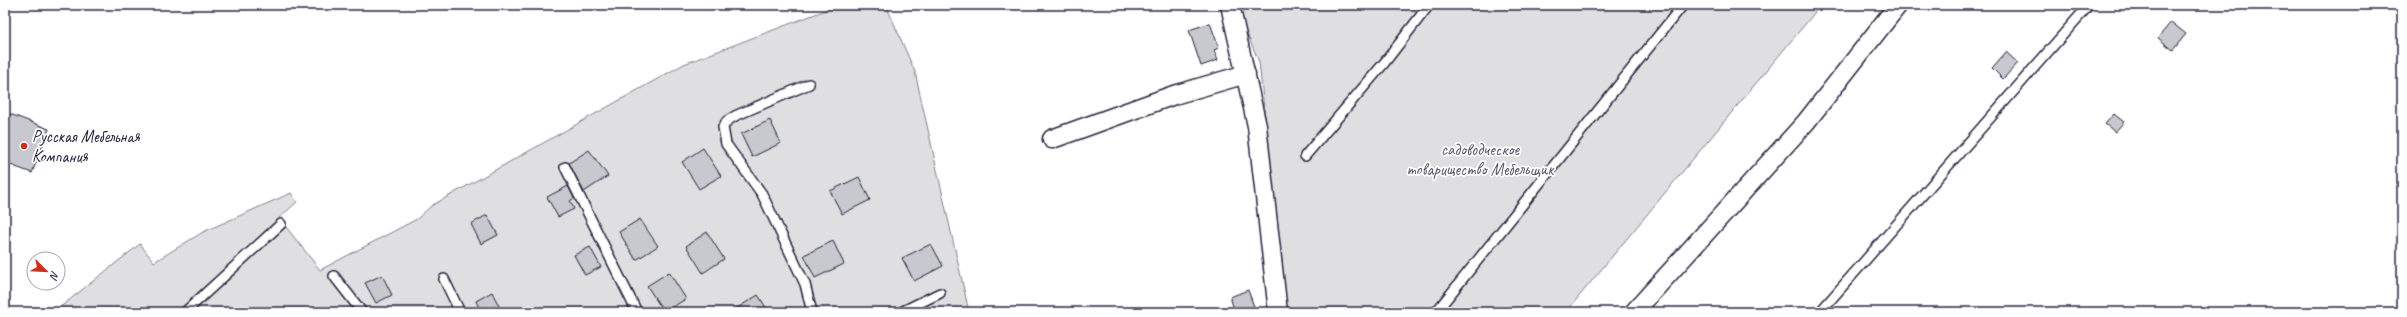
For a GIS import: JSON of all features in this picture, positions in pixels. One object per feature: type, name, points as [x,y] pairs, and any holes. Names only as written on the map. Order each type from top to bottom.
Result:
[{"type":"street","points":[[1230,5],[1257,126],[1278,312]]},
{"type":"street","points":[[1634,312],[1806,122],[1898,5]]},
{"type":"street","points":[[1052,139],[1174,95],[1246,74]]},
{"type":"lane","points":[[1305,156],[1385,62],[1429,5]]},
{"type":"lane","points":[[1436,312],[1682,5]]},
{"type":"lane","points":[[1820,312],[2089,5]]},
{"type":"lane","points":[[809,84],[735,116],[727,121],[723,127],[726,144],[762,194],[805,284],[812,312]]},
{"type":"lane","points":[[565,167],[637,312]]},
{"type":"lane","points":[[185,312],[281,224]]},
{"type":"lane","points":[[334,276],[362,312]]},
{"type":"lane","points":[[444,279],[460,312]]},
{"type":"lane","points":[[901,312],[940,293]]},
{"type":"green space","points":[[839,5],[886,5],[915,72],[969,312],[54,312],[140,244],[154,262],[203,232],[291,193],[297,202],[279,218],[320,270],[417,219],[431,206],[684,64]]},
{"type":"green space","name":"садоводческое товарищество Мебельщик","points":[[1239,5],[1821,5],[1566,312],[1286,312],[1259,62],[1242,22]]},
{"type":"building","points":[[2171,22],[2186,34],[2173,50],[2158,38]]},
{"type":"building","points":[[1210,23],[1219,48],[1214,50],[1218,60],[1201,66],[1189,30]]},
{"type":"building","points":[[2006,52],[2018,63],[2003,79],[1992,68]]},
{"type":"building","name":"Русская Мебельная Компания","points":[[5,112],[49,129],[32,173],[5,163]]},
{"type":"building","points":[[2114,114],[2124,122],[2115,132],[2105,124]]},
{"type":"building","points":[[770,120],[781,143],[752,157],[741,134]]},
{"type":"building","points":[[703,148],[721,176],[699,189],[682,162]]},
{"type":"building","points":[[589,150],[608,176],[584,192],[569,163]]},
{"type":"building","points":[[859,177],[870,200],[842,214],[830,191]]},
{"type":"building","points":[[568,186],[574,198],[570,201],[574,209],[558,217],[547,197]]},
{"type":"building","points":[[487,215],[498,235],[481,244],[471,224]]},
{"type":"building","points":[[640,219],[658,246],[636,260],[619,232]]},
{"type":"building","points":[[707,232],[724,259],[703,273],[686,246]]},
{"type":"building","points":[[833,241],[844,264],[815,278],[804,255]]},
{"type":"building","points":[[931,244],[943,266],[914,281],[902,258]]},
{"type":"building","points":[[590,247],[601,267],[585,275],[574,255]]},
{"type":"building","points":[[669,272],[686,299],[664,312],[647,286]]},
{"type":"building","points":[[382,275],[392,295],[376,303],[365,283]]},
{"type":"building","points":[[1248,290],[1256,312],[1235,312],[1230,297]]},
{"type":"building","points":[[492,292],[502,312],[481,312],[476,301]]},
{"type":"building","points":[[758,295],[769,312],[731,312]]},
{"type":"place","name":"Русская Мебельная Компания","points":[[24,146]]}]
